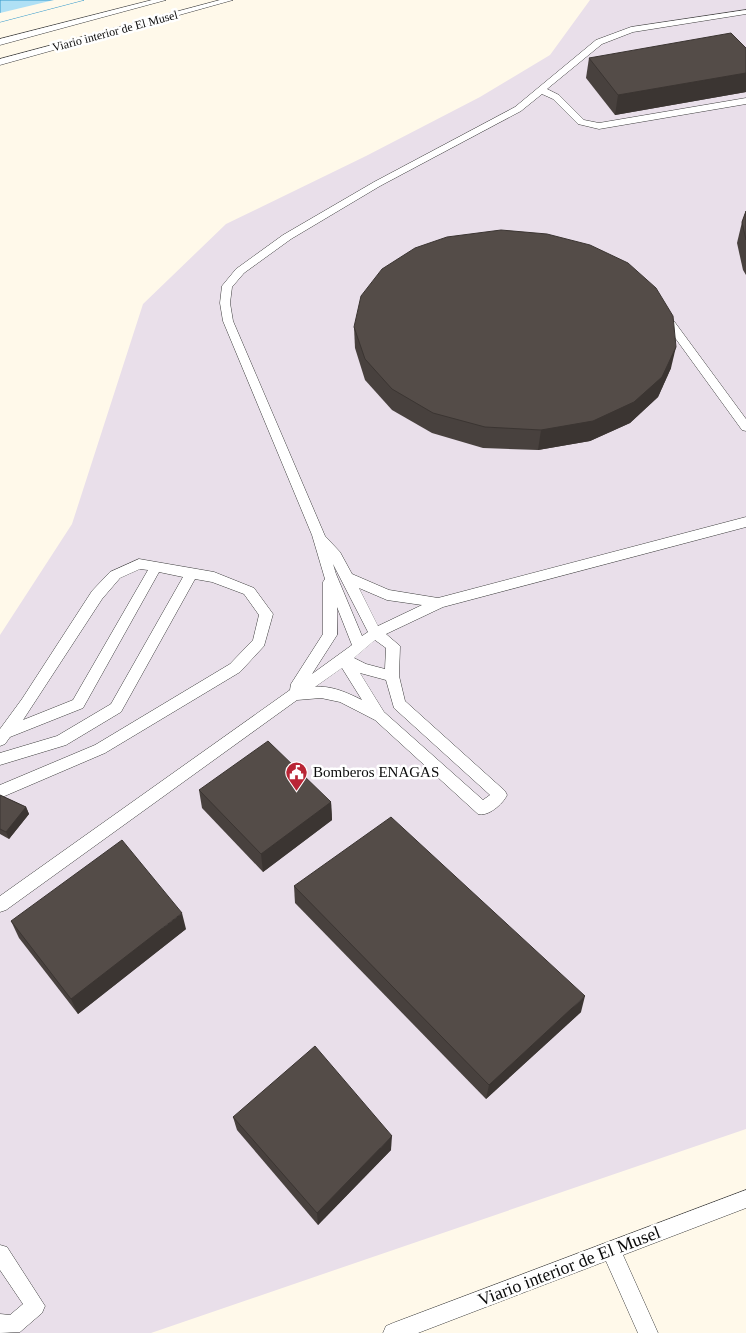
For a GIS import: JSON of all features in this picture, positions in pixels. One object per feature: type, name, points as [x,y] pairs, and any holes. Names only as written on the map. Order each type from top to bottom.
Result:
[{"type":"lane","name":"Viario interior de El Musel","points":[[0,42],[162,0]]},
{"type":"lane","name":"Viario interior de El Musel","points":[[0,62],[229,0]]},
{"type":"lane","points":[[359,646],[330,574],[318,535],[228,320],[225,304],[227,286],[240,271],[287,237],[377,184],[518,109],[599,42],[630,30],[746,12]]},
{"type":"lane","points":[[541,90],[556,98],[581,122],[599,126],[746,101]]},
{"type":"lane","points":[[658,306],[746,427]]},
{"type":"lane","points":[[0,905],[344,658],[375,633],[439,603],[746,522]]},
{"type":"lane","points":[[292,695],[321,692],[343,697],[380,716],[483,809],[500,795],[399,704],[392,676],[393,646],[375,633],[334,555],[318,535]]},
{"type":"lane","points":[[0,792],[100,749],[235,668],[259,642],[266,614],[249,591],[214,577],[139,564],[115,574],[97,595],[27,703],[2,737]]},
{"type":"lane","points":[[2,737],[78,704],[156,567]]},
{"type":"lane","points":[[0,759],[61,742],[116,708],[192,573]]},
{"type":"lane","points":[[292,695],[330,635],[330,574]]},
{"type":"lane","points":[[346,577],[386,595],[439,603]]},
{"type":"lane","points":[[344,658],[362,668],[392,676]]},
{"type":"lane","points":[[344,658],[380,716]]},
{"type":"lane","name":"Viario interior de El Musel","points":[[393,1333],[746,1199]]},
{"type":"lane","points":[[611,1250],[648,1333]]},
{"type":"lane","points":[[0,1254],[35,1306],[13,1325],[0,1324]]},
{"type":"shaded area","points":[[590,0],[746,0],[746,1129],[151,1333],[0,1333],[0,635],[72,524],[143,304],[226,224],[366,156],[480,97],[550,55]]},
{"type":"water","points":[[0,0],[84,0],[0,22]]},
{"type":"pier","points":[[54,0],[84,0],[0,22],[0,13]]},
{"type":"building","points":[[731,33],[746,48],[746,73],[618,95],[589,58]]},
{"type":"building","points":[[746,211],[746,240],[742,222]]},
{"type":"building","points":[[501,230],[547,234],[590,245],[628,263],[656,288],[673,316],[676,347],[662,377],[634,402],[593,421],[541,430],[485,427],[433,413],[392,389],[365,359],[354,327],[361,296],[382,269],[415,248],[447,237]]},
{"type":"building","points":[[268,741],[331,802],[261,854],[199,790]]},
{"type":"building","points":[[0,795],[26,807],[6,832],[0,829]]},
{"type":"building","points":[[391,817],[585,996],[489,1085],[294,886]]},
{"type":"building","points":[[122,840],[182,913],[71,999],[11,921]]},
{"type":"building","points":[[315,1046],[392,1136],[317,1213],[233,1117]]},
{"type":"place","name":"Bomberos ENAGAS","points":[[297,791]]}]
